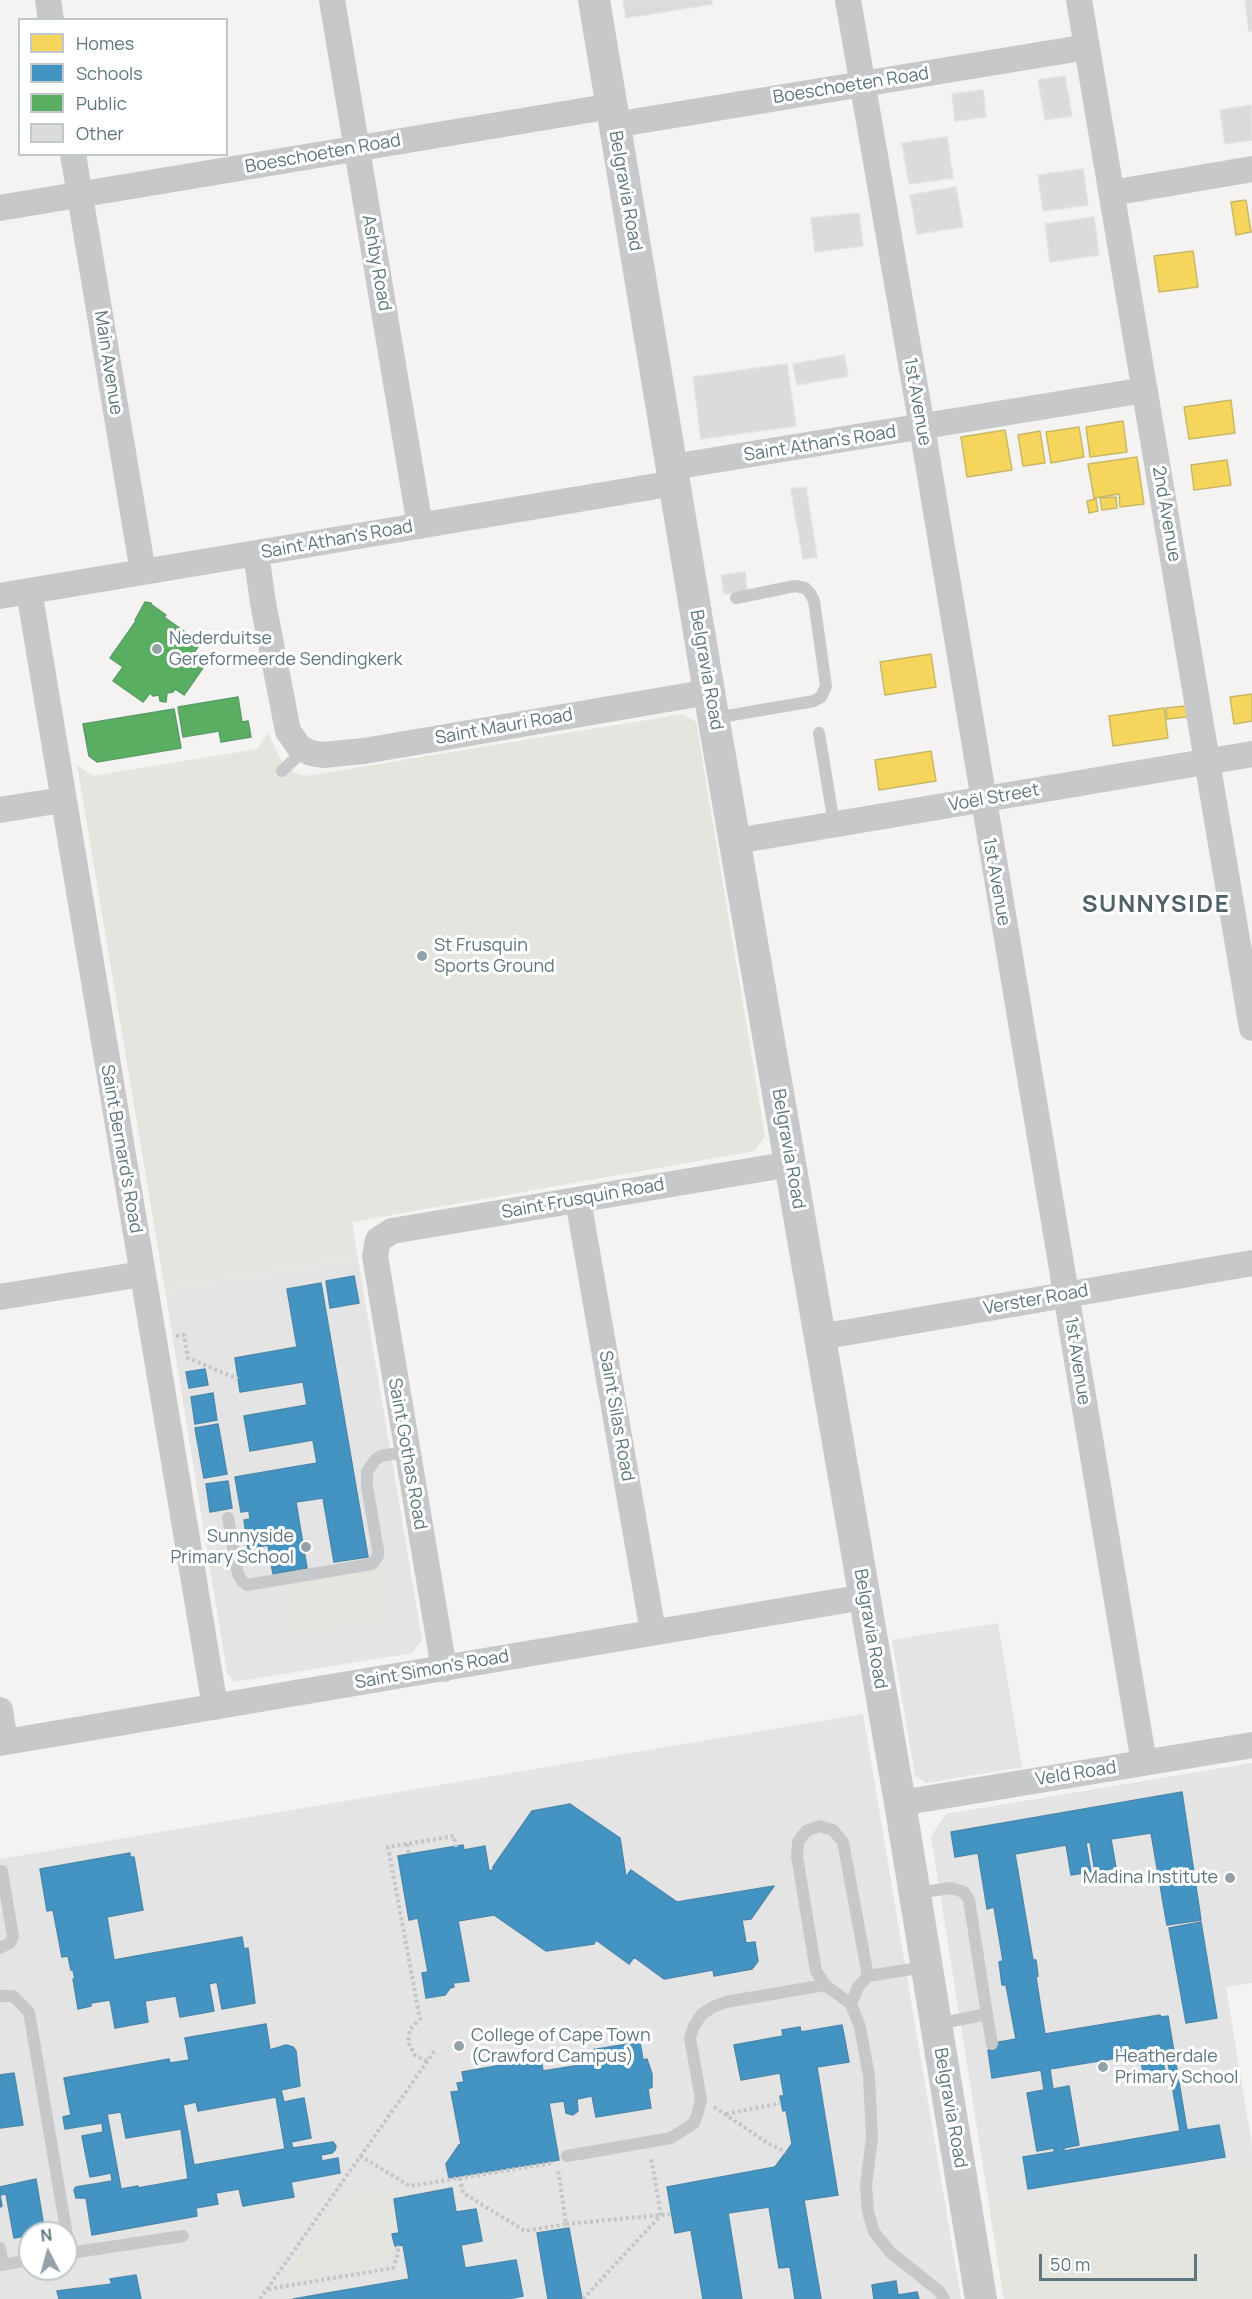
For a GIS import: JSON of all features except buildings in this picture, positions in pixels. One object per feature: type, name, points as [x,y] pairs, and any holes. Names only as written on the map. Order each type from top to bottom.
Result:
[{"type":"street","points":[[48,0],[51,18]]},
{"type":"street","name":"Ashby Road","points":[[332,0],[420,526]]},
{"type":"street","name":"Belgravia Road","points":[[594,0],[900,1803],[981,2299]]},
{"type":"street","name":"1st Avenue","points":[[848,0],[922,427],[1144,1763]]},
{"type":"street","name":"2nd Avenue","points":[[1079,0],[1252,1028]]},
{"type":"street","name":"Boeschoeten Road","points":[[0,208],[357,148],[862,84],[1087,47]]},
{"type":"street","name":"Main Avenue","points":[[73,156],[143,572]]},
{"type":"street","points":[[1112,193],[1252,169]]},
{"type":"street","name":"Saint Athan's Road","points":[[0,596],[420,526],[922,427],[1145,390]]},
{"type":"street","points":[[256,553],[262,603],[281,702],[288,731],[302,749]]},
{"type":"street","name":"Saint Bernard's Road","points":[[29,591],[62,800],[215,1707]]},
{"type":"street","name":"Saint Mauri Road","points":[[302,749],[323,755],[364,751],[712,705]]},
{"type":"street","name":"Voël Street","points":[[736,841],[1252,754]]},
{"type":"street","points":[[0,810],[62,800]]},
{"type":"street","name":"Saint Frusquin Road","points":[[378,1240],[392,1231],[791,1164]]},
{"type":"street","name":"Saint Silas Road","points":[[578,1200],[653,1632]]},
{"type":"street","name":"Saint Gothas Road","points":[[378,1240],[375,1257],[444,1669]]},
{"type":"street","name":"Verster Road","points":[[820,1336],[1252,1263]]},
{"type":"street","points":[[0,1297],[142,1274]]},
{"type":"street","name":"Saint Simon's Road","points":[[3,1742],[864,1597]]},
{"type":"street","points":[[0,1710],[3,1742]]},
{"type":"street","name":"Veld Road","points":[[900,1803],[1252,1745]]},
{"type":"lane","points":[[712,705],[814,701],[821,698],[826,686],[814,602],[805,588],[786,587],[736,598]]},
{"type":"lane","points":[[819,734],[834,824]]},
{"type":"lane","points":[[282,771],[302,749]]},
{"type":"lane","points":[[228,1518],[237,1574],[248,1585],[372,1564],[378,1556],[378,1550],[367,1486],[367,1472],[375,1460],[381,1456],[406,1452]]},
{"type":"lane","points":[[868,1976],[843,1842],[833,1830],[819,1826],[806,1831],[802,1836],[798,1842],[797,1856],[816,1971],[825,1985],[851,2004],[860,2027],[869,2076],[872,2138],[866,2185],[868,2212],[874,2232],[890,2252],[939,2291],[944,2299]]},
{"type":"lane","points":[[0,1948],[10,1943],[13,1936],[2,1871]]},
{"type":"lane","points":[[915,1894],[951,1888],[964,1892],[969,1900],[992,2044]]},
{"type":"lane","points":[[851,2004],[858,1988],[868,1976],[926,1967]]},
{"type":"lane","points":[[562,2159],[671,2138],[693,2123],[699,2112],[701,2099],[690,2038],[702,2014],[726,2002],[825,1985]]},
{"type":"lane","points":[[0,1996],[13,1996],[29,2012],[63,2221]]},
{"type":"lane","points":[[936,2025],[987,2014]]},
{"type":"lane","points":[[78,2251],[183,2235]]},
{"type":"lane","points":[[0,2248],[1,2265],[18,2262]]},
{"type":"path","points":[[172,1337],[184,1335],[188,1358],[238,1379]]},
{"type":"path","points":[[427,2061],[415,2055],[408,2042],[410,2028],[420,2019],[388,1847],[454,1836],[456,1847]]},
{"type":"path","points":[[407,1844],[409,1855]]},
{"type":"path","points":[[260,2299],[436,2049]]},
{"type":"path","points":[[701,2099],[769,2144],[786,2152]]},
{"type":"path","points":[[726,2114],[781,2103]]},
{"type":"path","points":[[648,2142],[661,2215]]},
{"type":"path","points":[[360,2156],[410,2186],[562,2159],[566,2224]]},
{"type":"path","points":[[460,2178],[463,2193],[525,2231],[566,2224],[672,2214]]},
{"type":"path","points":[[582,2299],[661,2215]]},
{"type":"path","points":[[268,2289],[393,2268],[398,2245]]},
{"type":"shaded area","name":"St Frusquin Sports Ground","points":[[683,714],[696,722],[765,1136],[755,1151],[352,1222],[359,1265],[348,1259],[172,1288],[166,1297],[77,765],[93,776],[257,749],[268,733],[282,762],[295,773],[306,776]]},
{"type":"shaded area","name":"Sunnyside Primary School","points":[[348,1259],[359,1265],[422,1640],[412,1653],[234,1682],[227,1673],[166,1297],[172,1288]]},
{"type":"shaded area","points":[[378,1569],[387,1619],[291,1635],[283,1585]]},
{"type":"shaded area","points":[[998,1623],[1022,1767],[926,1783],[915,1775],[892,1640]]},
{"type":"shaded area","name":"College of Cape Town (Crawford Campus)","points":[[863,1714],[961,2299],[0,2299],[0,1859]]},
{"type":"shaded area","name":"Heatherdale Primary School","points":[[1252,1763],[1252,1983],[1226,1987],[1252,2146],[1252,2299],[1004,2299],[931,1836],[946,1814]]},
{"type":"shaded area","points":[[1252,2164],[1252,2299],[1004,2299],[989,2205]]},
{"type":"shaded area","points":[[382,2188],[393,2194],[398,2232],[391,2233],[394,2250],[382,2265],[281,2282],[344,2195]]},
{"type":"place","name":"Nederduitse Gereformeerde Sendingkerk","points":[[157,649]]},
{"type":"place","name":"St Frusquin Sports Ground","points":[[422,956]]},
{"type":"place","name":"Sunnyside Primary School","points":[[306,1547]]},
{"type":"place","name":"Madina Institute","points":[[1230,1878]]},
{"type":"place","name":"College of Cape Town (Crawford Campus)","points":[[459,2046]]},
{"type":"place","name":"Heatherdale Primary School","points":[[1103,2067]]},
{"type":"district","name":"SUNNYSIDE","points":[[1156,905]]}]
